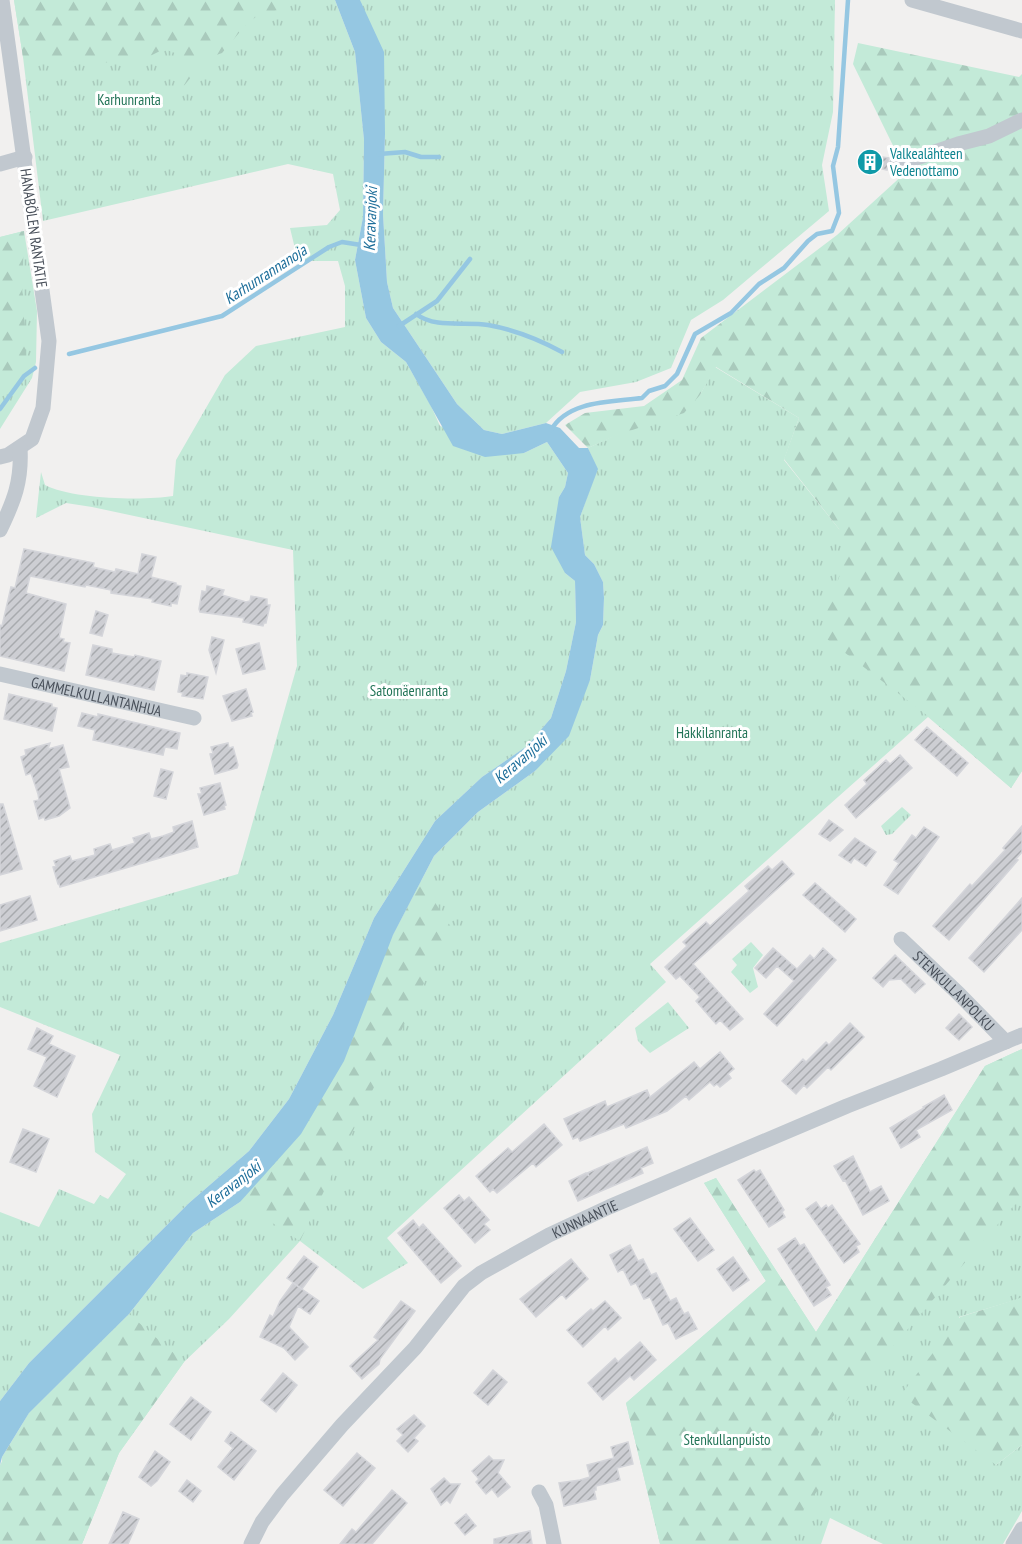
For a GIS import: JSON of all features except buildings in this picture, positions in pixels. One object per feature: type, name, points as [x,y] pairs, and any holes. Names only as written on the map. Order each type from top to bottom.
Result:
[{"type":"street","name":"HANABÖLEN RANTATIE","points":[[2,0],[49,341],[43,408],[32,439],[20,448]]},
{"type":"street","points":[[912,0],[1022,31]]},
{"type":"street","points":[[896,165],[989,136],[1022,120]]},
{"type":"street","points":[[0,164],[25,157]]},
{"type":"street","points":[[0,457],[20,448],[21,470],[15,493],[0,530]]},
{"type":"street","name":"GAMMELKULLANTANHUA","points":[[0,674],[194,718]]},
{"type":"street","name":"STENKULLANPOLKU","points":[[901,939],[1006,1042]]},
{"type":"street","name":"KUNNAANTIE","points":[[251,1544],[262,1522],[282,1495],[342,1425],[416,1348],[464,1286],[481,1273],[549,1235],[609,1207],[1022,1035]]},
{"type":"street","points":[[539,1492],[546,1505],[554,1544]]},
{"type":"street","points":[[1013,1544],[1022,1529]]},
{"type":"green space","points":[[14,0],[335,0],[355,52],[364,140],[363,217],[355,260],[366,318],[381,342],[406,362],[440,426],[524,453],[547,442],[568,473],[565,487],[559,497],[565,573],[575,581],[576,622],[566,671],[551,718],[527,746],[482,777],[435,821],[374,918],[333,1015],[289,1099],[249,1151],[189,1203],[29,1363],[0,1401],[0,1212],[39,1227],[59,1189],[94,1204],[100,1195],[108,1199],[126,1174],[95,1152],[92,1114],[120,1055],[0,1007],[0,943],[238,874],[297,666],[293,550],[66,503],[36,518],[41,472],[45,485],[72,493],[108,498],[173,496],[176,460],[225,375],[256,346],[345,327],[345,286],[338,261],[298,261],[290,228],[327,225],[340,210],[333,174],[288,164],[43,221]]},
{"type":"green space","points":[[14,0],[275,0],[278,10],[257,16],[244,27],[222,53],[208,58],[183,87],[175,53],[164,49],[140,61],[92,63],[23,57]]},
{"type":"green space","points":[[360,0],[835,0],[833,112],[822,165],[829,211],[723,300],[691,320],[671,368],[636,382],[580,392],[546,423],[502,434],[484,430],[457,404],[393,308],[387,282],[383,214],[385,134]]},
{"type":"green space","points":[[858,43],[1019,77],[1022,74],[1022,771],[1011,788],[928,716],[819,633],[846,558],[839,529],[784,459],[799,418],[716,367],[700,395],[684,413],[617,435],[588,448],[565,425],[585,413],[644,406],[682,380],[701,338],[837,235],[906,172],[853,64]]},
{"type":"green space","points":[[24,231],[37,311],[36,362],[32,378],[0,429],[0,237]]},
{"type":"green space","points":[[24,231],[22,302],[27,342],[24,370],[0,398],[0,237]]},
{"type":"green space","name":"Hakkilanranta","points":[[715,367],[799,418],[784,460],[1022,771],[1011,788],[928,717],[650,964],[666,982],[387,1238],[408,1263],[363,1289],[300,1241],[229,1319],[184,1362],[119,1453],[82,1544],[0,1544],[0,1465],[29,1413],[129,1314],[193,1233],[240,1202],[393,935],[434,856],[478,812],[535,771],[590,680],[598,635],[603,625],[604,598],[603,582],[594,564],[585,555],[580,517],[597,469],[588,448],[700,395]]},
{"type":"green space","points":[[902,807],[911,815],[892,834],[886,835],[881,826]]},
{"type":"green space","points":[[421,881],[451,927],[300,1241],[240,1202],[301,1134],[393,935]]},
{"type":"green space","points":[[751,942],[763,955],[753,968],[758,987],[750,993],[731,972],[737,965],[732,959]]},
{"type":"green space","points":[[668,1002],[689,1028],[650,1053],[638,1041],[635,1028]]},
{"type":"green space","name":"Stenkullanpuisto","points":[[1022,1049],[1022,1298],[959,1317],[996,1465],[1022,1445],[1022,1511],[1003,1544],[883,1544],[830,1518],[821,1544],[660,1544],[626,1403],[766,1281],[704,1183],[716,1178],[816,1332],[985,1066]]},
{"type":"green space","name":"Stenkullanpuisto","points":[[1022,1049],[1022,1196],[817,1435],[831,1473],[777,1544],[660,1544],[626,1403],[766,1281],[704,1183],[716,1178],[816,1332],[985,1066]]},
{"type":"green space","points":[[1022,1298],[1022,1445],[996,1465],[901,1395],[960,1317]]},
{"type":"green space","points":[[129,1314],[184,1362],[119,1453],[82,1544],[0,1544],[2,1457],[29,1413]]},
{"type":"water","name":"Keravanjoki","points":[[335,0],[360,0],[384,52],[383,214],[387,282],[393,308],[457,404],[484,430],[502,434],[546,423],[560,428],[579,448],[588,448],[598,469],[580,517],[585,555],[594,564],[603,582],[603,625],[598,635],[590,680],[569,736],[535,771],[478,812],[434,856],[393,935],[344,1061],[301,1134],[240,1202],[193,1233],[129,1314],[29,1413],[2,1457],[0,1465],[0,1401],[29,1363],[189,1203],[249,1151],[289,1099],[333,1015],[374,918],[435,821],[482,777],[527,746],[551,718],[566,671],[576,622],[575,581],[565,573],[551,547],[559,497],[565,487],[568,473],[547,442],[524,453],[485,457],[453,446],[406,362],[381,342],[366,318],[355,260],[363,217],[364,140],[355,52]]},
{"type":"waterway","points":[[551,430],[559,420],[579,408],[592,404],[642,398],[649,391],[665,386],[677,374],[695,334],[731,313],[759,284],[784,268],[817,234],[832,231],[839,213],[833,166],[838,147],[848,0]]},
{"type":"waterway","points":[[379,154],[405,152],[421,157],[439,157]]},
{"type":"waterway","name":"Karhunrannanoja","points":[[69,354],[222,316],[329,247],[342,242],[361,245]]},
{"type":"waterway","points":[[399,326],[437,301],[470,259]]},
{"type":"waterway","points":[[416,314],[424,319],[442,323],[479,324],[508,330],[535,339],[562,352]]},
{"type":"waterway","name":"Karhunrannanoja","points":[[0,409],[24,376],[35,368]]},
{"type":"place","name":"Valkealähteen Vedenottamo","points":[[870,162]]},
{"type":"park label","name":"Karhunranta","points":[[129,99]]},
{"type":"park label","name":"Satomäenranta","points":[[409,690]]}]
